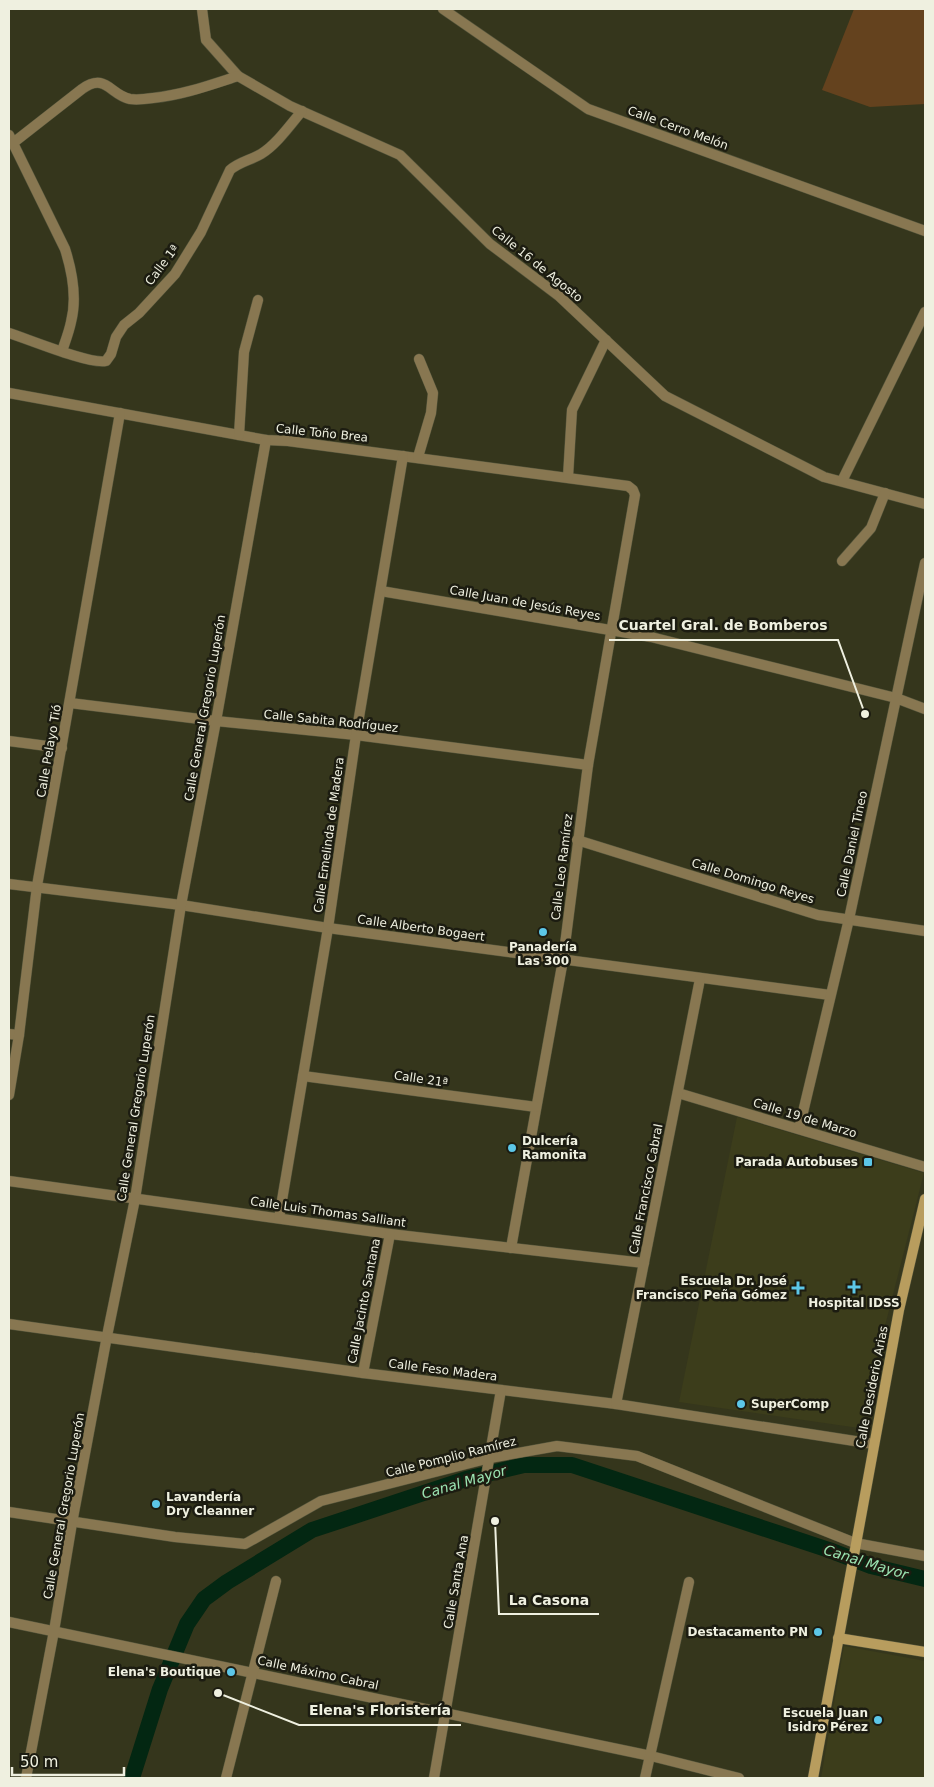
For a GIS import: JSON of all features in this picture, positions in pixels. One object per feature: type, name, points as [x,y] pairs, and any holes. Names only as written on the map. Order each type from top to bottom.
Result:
[{"type":"main road","name":"Calle Desiderio Arias","points":[[813,1778],[899,1310],[925,1199]]},
{"type":"main road","points":[[838,1638],[925,1652]]},
{"type":"street","name":"Calle 16 de Agosto","points":[[202,9],[206,40],[238,76],[302,112],[400,155],[490,244],[559,296],[665,396],[824,476],[925,504]]},
{"type":"street","name":"Calle Cerro Melón","points":[[443,9],[588,109],[925,231]]},
{"type":"street","points":[[62,352],[72,320],[71,268],[64,249],[11,139],[82,89],[96,82],[103,83],[129,99],[144,99],[190,92],[238,76]]},
{"type":"street","name":"Calle 1ª","points":[[9,333],[62,352],[98,362],[106,361],[111,354],[116,337],[124,325],[139,313],[175,274],[201,232],[230,170],[236,164],[261,154],[269,148],[302,112]]},
{"type":"street","points":[[239,435],[244,352],[258,300]]},
{"type":"street","points":[[842,481],[925,312]]},
{"type":"street","points":[[568,476],[572,410],[606,340]]},
{"type":"street","points":[[418,457],[431,413],[433,393],[419,359]]},
{"type":"street","name":"Calle Toño Brea","points":[[9,393],[266,440],[288,441],[568,476],[628,486],[633,490]]},
{"type":"street","name":"Calle Pelayo Tió","points":[[9,1095],[14,1034],[37,886],[120,413]]},
{"type":"street","name":"Calle General Gregorio Luperón","points":[[26,1778],[107,1336],[135,1199],[181,904],[266,440]]},
{"type":"street","name":"Calle Emelinda de Madera","points":[[279,1218],[328,928],[356,735],[404,456]]},
{"type":"street","name":"Calle Leo Ramírez","points":[[511,1248],[563,960],[588,765],[635,495],[633,490]]},
{"type":"street","points":[[842,560],[871,528],[885,493]]},
{"type":"street","name":"Calle Daniel Tineo","points":[[799,1128],[848,919],[925,563]]},
{"type":"street","name":"Calle Juan de Jesús Reyes","points":[[381,591],[651,637],[896,698],[925,708]]},
{"type":"street","name":"Calle Sabita Rodríguez","points":[[70,703],[216,721],[356,735],[588,765]]},
{"type":"street","points":[[9,741],[62,748]]},
{"type":"street","name":"Calle Domingo Reyes","points":[[577,840],[818,915],[925,931]]},
{"type":"street","name":"Calle Alberto Bogaert","points":[[9,884],[181,904],[328,928],[830,995]]},
{"type":"street","name":"Calle Francisco Cabral","points":[[616,1404],[700,979]]},
{"type":"street","name":"Calle 21ª","points":[[303,1076],[536,1107]]},
{"type":"street","name":"Calle 19 de Marzo","points":[[678,1093],[925,1167]]},
{"type":"street","name":"Calle Luis Thomas Salliant","points":[[9,1181],[390,1234],[644,1263]]},
{"type":"street","name":"Calle Jacinto Santana","points":[[363,1373],[390,1234]]},
{"type":"street","name":"Calle Feso Madera","points":[[9,1324],[107,1336],[363,1373],[616,1404],[874,1444]]},
{"type":"street","name":"Calle Santa Ana","points":[[434,1778],[501,1390]]},
{"type":"street","name":"Calle Pomplio Ramírez","points":[[9,1512],[72,1523],[245,1544],[321,1501],[557,1446],[637,1456],[855,1547],[925,1556]]},
{"type":"street","points":[[226,1778],[276,1581]]},
{"type":"street","points":[[646,1778],[689,1582]]},
{"type":"street","name":"Calle Máximo Cabral","points":[[9,1622],[651,1756],[739,1778]]},
{"type":"shaded area","points":[[854,9],[925,9],[925,104],[870,107],[822,90]]},
{"type":"shaded area","name":"Escuela Dr. José Francisco Peña Gómez","points":[[737,1117],[924,1173],[859,1428],[679,1402]]},
{"type":"shaded area","name":"Escuela Juan Isidro Pérez","points":[[844,1646],[925,1661],[925,1778],[821,1778]]},
{"type":"waterway","name":"Canal Mayor","points":[[132,1778],[160,1689],[187,1624],[204,1599],[227,1582],[312,1530],[466,1479],[524,1465],[572,1465],[829,1550],[871,1566],[925,1579]]},
{"type":"place","name":"Cuartel Gral. de Bomberos","points":[[865,714]]},
{"type":"place","name":"Panadería Las 300","points":[[543,932]]},
{"type":"place","name":"Dulcería Ramonita","points":[[512,1148]]},
{"type":"place","name":"Parada Autobuses","points":[[868,1162]]},
{"type":"place","name":"Hospital IDSS","points":[[854,1287]]},
{"type":"place","name":"Escuela Dr. José Francisco Peña Gómez","points":[[798,1288]]},
{"type":"place","name":"SuperComp","points":[[741,1404]]},
{"type":"place","name":"Lavandería Dry Cleanner","points":[[156,1504]]},
{"type":"place","name":"La Casona","points":[[495,1521]]},
{"type":"place","name":"Destacamento PN","points":[[818,1632]]},
{"type":"place","name":"Elena's Boutique","points":[[231,1672]]},
{"type":"place","name":"Elena's Floristería","points":[[218,1693]]},
{"type":"place","name":"Escuela Juan Isidro Pérez","points":[[878,1720]]}]
